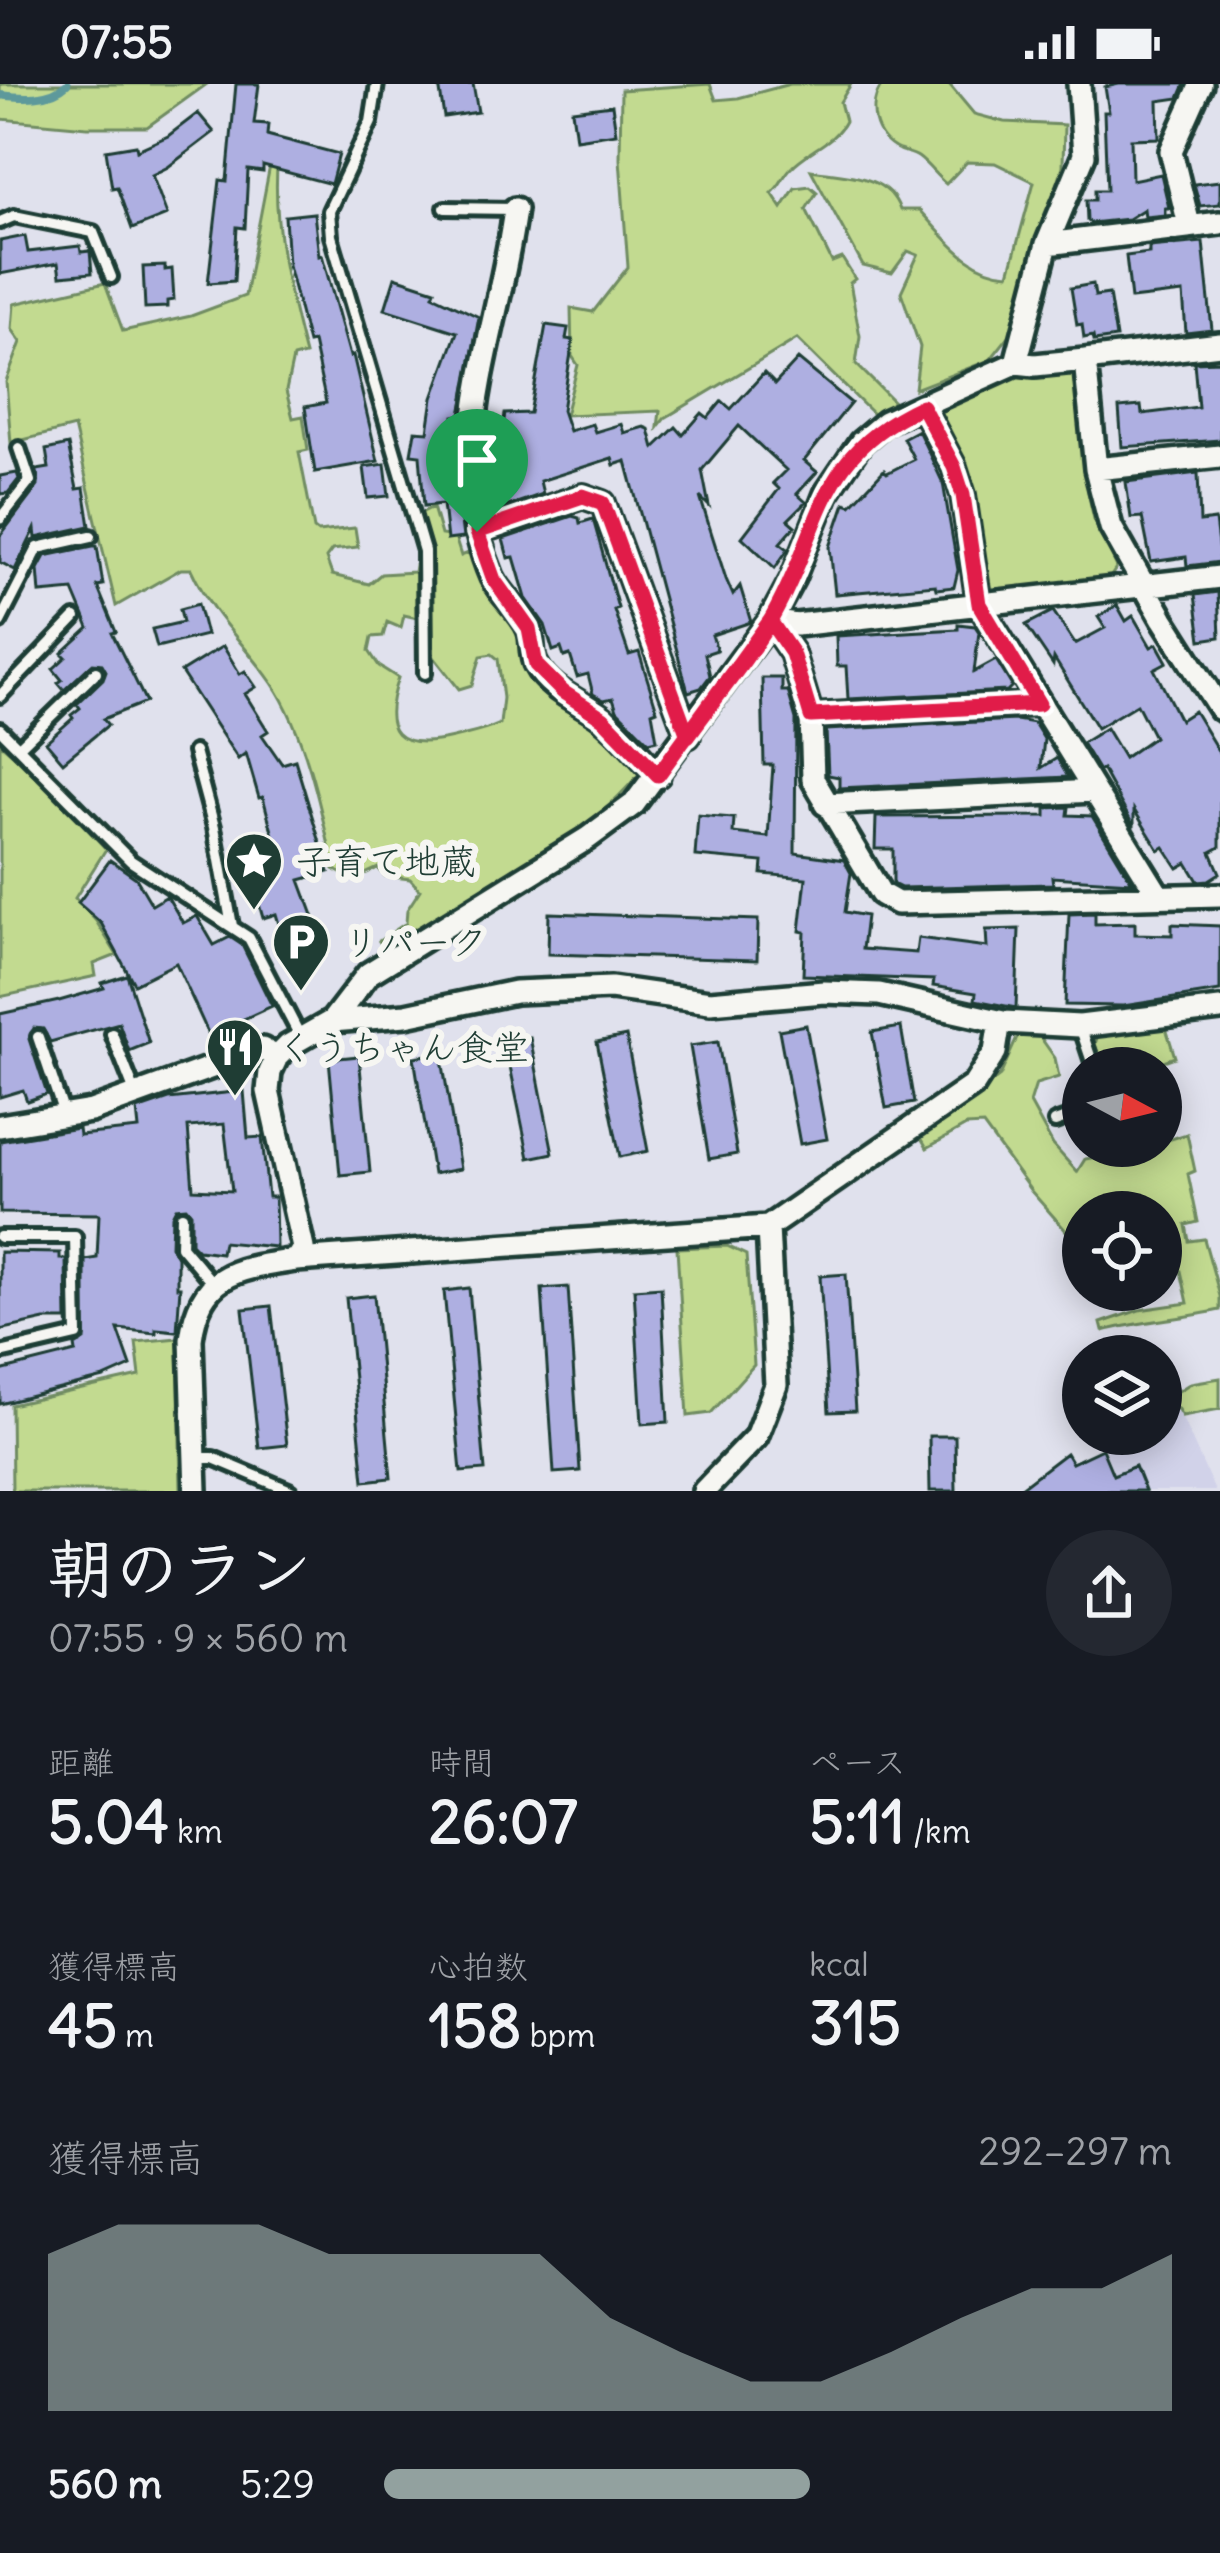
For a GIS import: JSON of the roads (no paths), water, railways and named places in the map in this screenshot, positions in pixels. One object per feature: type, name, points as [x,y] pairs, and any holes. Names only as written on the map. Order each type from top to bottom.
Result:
[{"type":"street","points":[[1016,362],[1047,244],[1084,155],[1079,84]]},
{"type":"street","points":[[1189,225],[1171,151],[1201,84]]},
{"type":"street","points":[[515,209],[508,265],[474,405],[472,491],[477,532],[494,580],[529,629],[536,665],[563,692],[603,718],[658,775]]},
{"type":"street","points":[[1047,244],[1220,223]]},
{"type":"street","points":[[296,1260],[302,1248],[268,1091],[269,1072],[277,1057],[332,1021],[368,974],[588,838],[634,804],[770,621],[839,469],[861,442],[885,422],[1016,362],[1035,365],[1220,344]]},
{"type":"street","points":[[1084,360],[1096,469],[1112,526],[1218,703]]},
{"type":"street","points":[[922,406],[963,495],[979,604],[1160,896]]},
{"type":"street","points":[[1096,469],[1220,456]]},
{"type":"street","points":[[477,532],[583,496],[603,503],[688,736]]},
{"type":"street","points":[[770,621],[796,625],[1220,577]]},
{"type":"street","points":[[770,621],[792,653],[811,716],[813,779],[881,894],[897,904],[1220,895]]},
{"type":"street","points":[[811,716],[1039,704]]},
{"type":"street","points":[[825,804],[1094,791]]},
{"type":"street","points":[[332,1021],[406,1015],[515,992],[610,988],[710,1002],[824,992],[878,994],[1004,1022],[1080,1026],[1220,1009]]},
{"type":"street","points":[[196,1491],[194,1316],[214,1286],[237,1270],[296,1260],[768,1227],[974,1085],[995,1052],[1004,1022]]},
{"type":"street","points":[[0,1126],[92,1111],[262,1049],[277,1057]]},
{"type":"street","points":[[704,1491],[756,1437],[776,1385],[768,1227]]},
{"type":"lane","points":[[377,84],[371,122],[329,211],[331,236],[424,551],[425,673]]},
{"type":"lane","points":[[445,208],[515,209]]},
{"type":"lane","points":[[0,222],[14,216],[93,232],[111,278]]},
{"type":"lane","points":[[0,519],[29,481],[19,448]]},
{"type":"lane","points":[[0,622],[38,548],[92,536]]},
{"type":"lane","points":[[0,696],[75,618]]},
{"type":"lane","points":[[20,746],[96,672]]},
{"type":"lane","points":[[0,729],[131,861],[250,938],[301,1038]]},
{"type":"lane","points":[[194,752],[214,826],[232,926]]},
{"type":"lane","points":[[1080,1026],[1087,1047]]},
{"type":"lane","points":[[112,1034],[136,1095]]},
{"type":"lane","points":[[38,1037],[64,1114]]},
{"type":"lane","points":[[1055,1122],[1062,1120]]},
{"type":"lane","points":[[182,1216],[182,1246],[214,1286]]},
{"type":"lane","points":[[0,1237],[75,1237],[77,1335],[0,1353]]},
{"type":"lane","points":[[196,1458],[213,1458],[291,1491]]},
{"type":"waterway","points":[[0,95],[44,95],[67,84]]},
{"type":"place","name":"子育て地蔵","points":[[254,912]]},
{"type":"place","name":"リパーク","points":[[301,993]]},
{"type":"place","name":"くうちゃん食堂","points":[[235,1098]]}]
